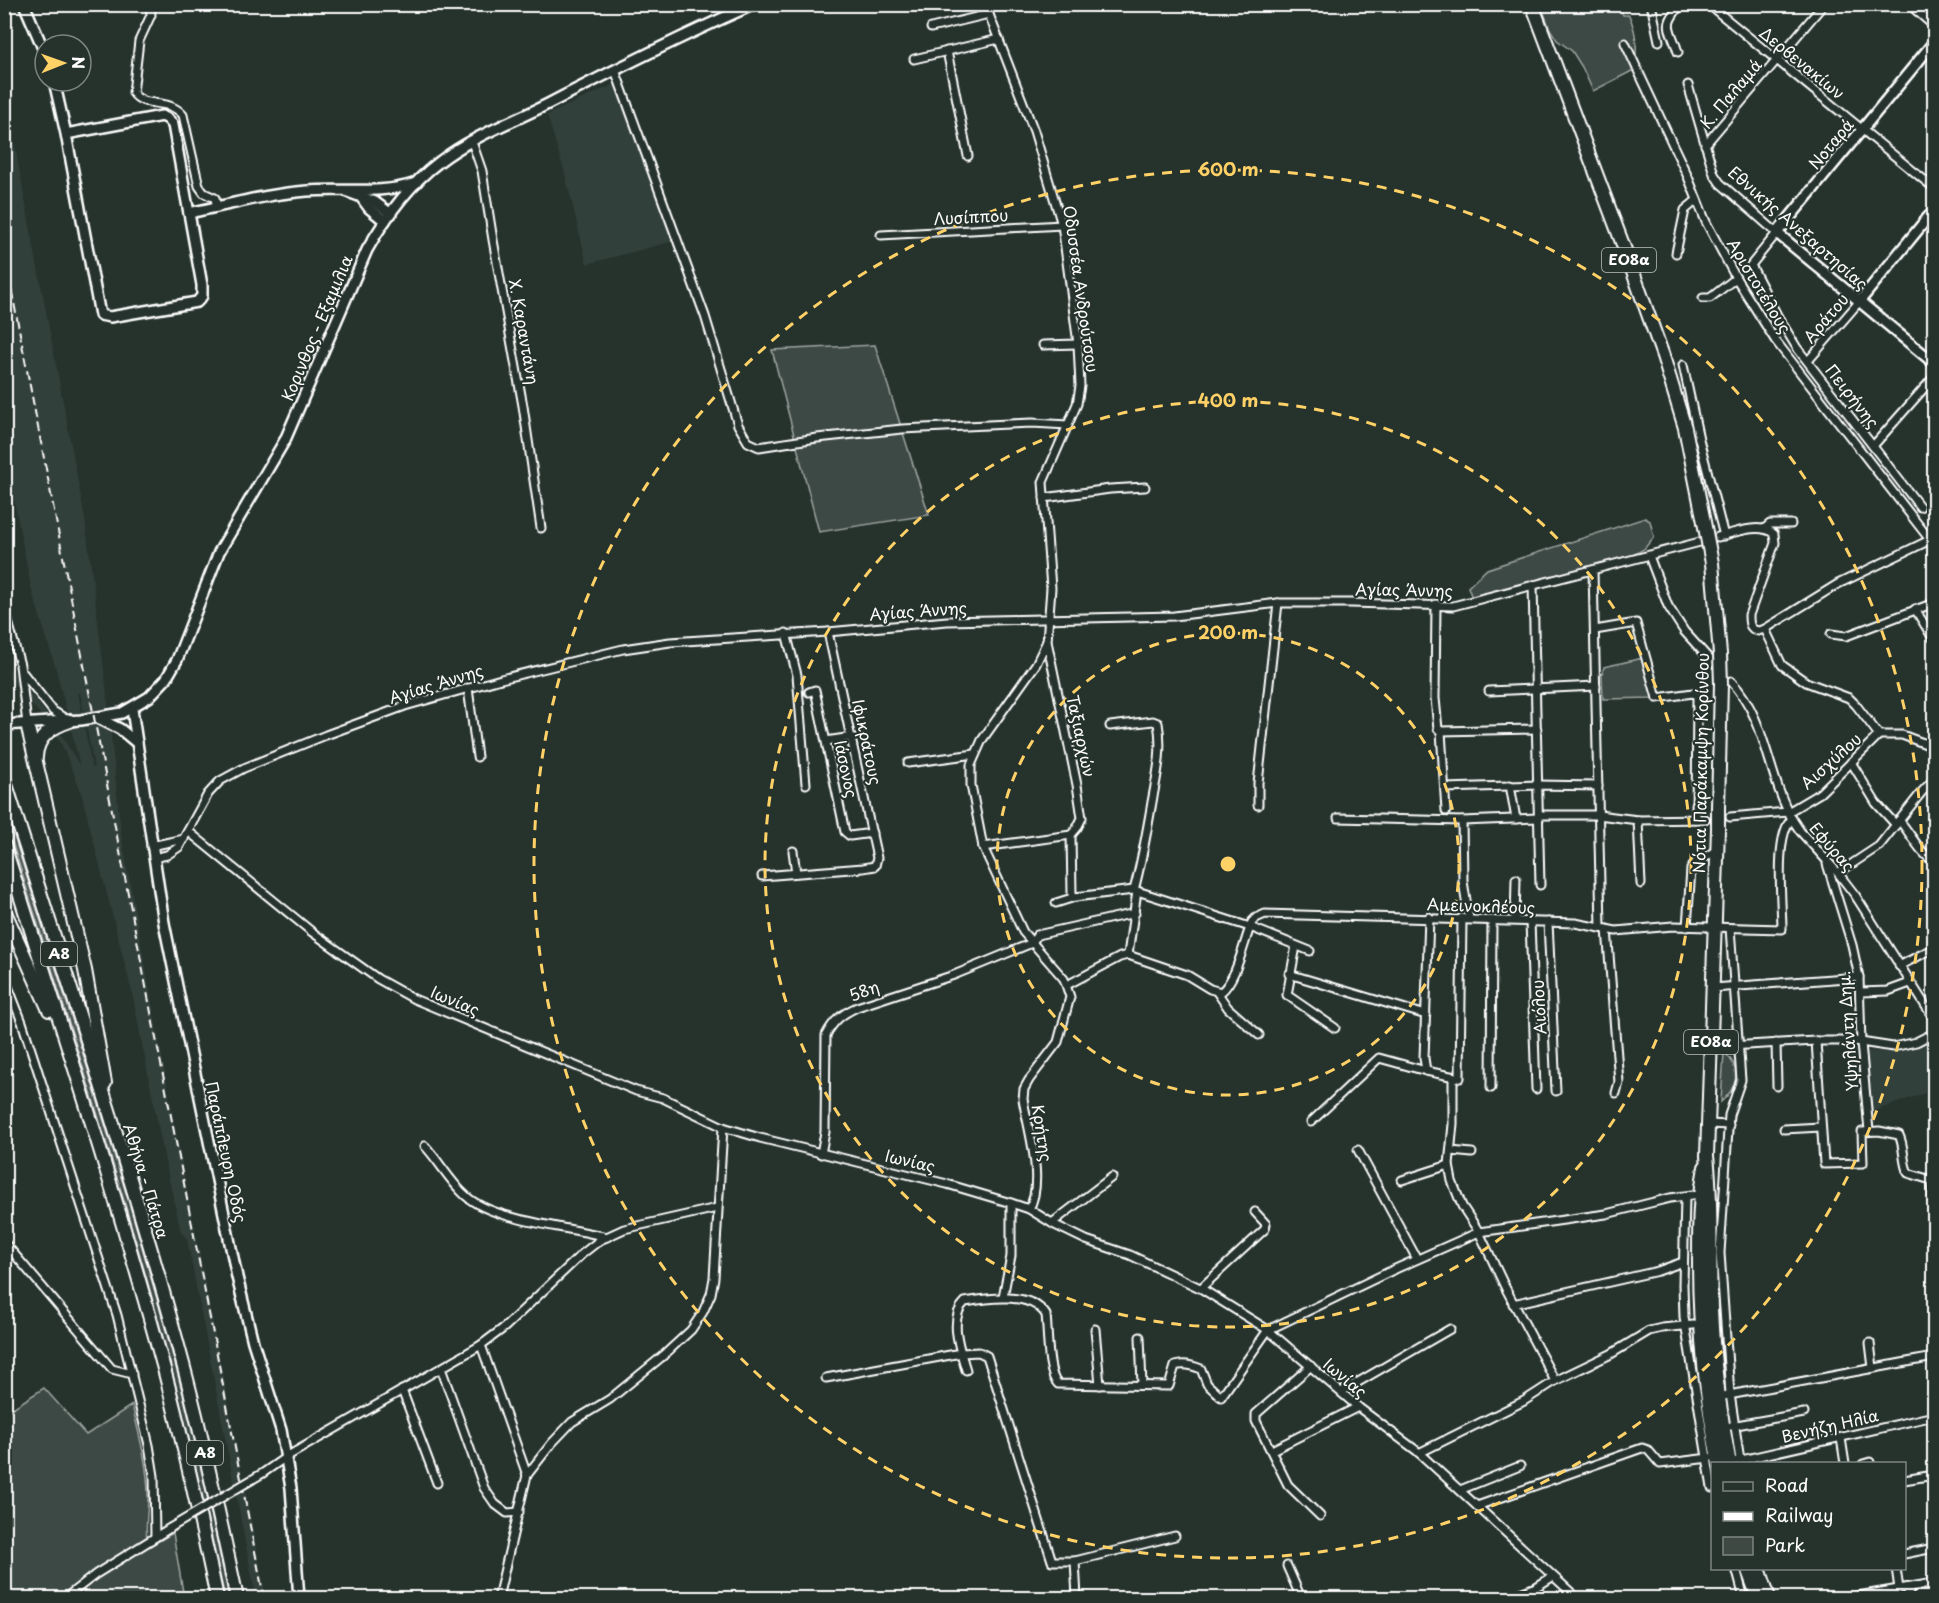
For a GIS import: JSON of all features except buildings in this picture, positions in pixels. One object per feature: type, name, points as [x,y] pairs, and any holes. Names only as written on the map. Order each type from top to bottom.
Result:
[{"type":"highway","name":"Νότια Παράκαμψη Κορίνθου","points":[[1532,4],[1663,357],[1685,428],[1712,563],[1717,658],[1726,683],[1718,808],[1707,1156],[1700,1194],[1701,1332],[1713,1398],[1729,1426],[1734,1462]]},
{"type":"highway","points":[[36,761],[36,749],[41,738],[51,729],[70,721]]},
{"type":"highway","points":[[27,724],[85,970],[114,1130]]},
{"type":"highway","name":"Αθήνα - Πάτρα","points":[[4,778],[114,1130],[188,1382],[237,1599]]},
{"type":"highway","name":"Α8","points":[[4,845],[124,1229],[166,1377],[217,1599]]},
{"type":"highway","points":[[4,910],[70,1057]]},
{"type":"highway","name":"Νότια Παράκαμψη Κορίνθου","points":[[1707,1156],[1712,1194],[1715,1253],[1712,1333],[1715,1460]]},
{"type":"highway","points":[[1745,1570],[1758,1599]]},
{"type":"highway","points":[[1745,1570],[1769,1599]]},
{"type":"street","points":[[24,4],[36,33]]},
{"type":"street","points":[[150,4],[151,15],[139,41],[133,93],[142,101],[171,105],[183,115],[199,186],[204,193],[215,198],[217,208]]},
{"type":"street","name":"Κορινθος - Εξαμιλια","points":[[4,725],[98,718],[132,709],[159,688],[177,660],[219,552],[285,440],[359,264],[388,217],[418,182],[439,162],[472,142],[732,9],[755,4]]},
{"type":"street","name":"Οδυσσέα Ανδρούτσου","points":[[985,4],[1034,131],[1062,225],[1078,344],[1080,386],[1077,404],[1043,482],[1051,588],[1047,641],[1036,664],[982,740],[971,765],[971,785],[983,847],[1023,932],[1032,943]]},
{"type":"street","points":[[1651,4],[1659,41]]},
{"type":"street","points":[[1678,52],[1668,24],[1669,19],[1681,4]]},
{"type":"street","name":"Δερβενακίων","points":[[1708,4],[1935,188]]},
{"type":"street","name":"Κ. Παλαμά","points":[[1705,145],[1824,4]]},
{"type":"street","points":[[1909,4],[1935,26]]},
{"type":"street","points":[[931,28],[989,14]]},
{"type":"street","points":[[914,59],[999,39]]},
{"type":"street","name":"Νοταρά","points":[[1751,265],[1935,42]]},
{"type":"street","name":"Αριστοτέλους","points":[[1625,43],[1725,261],[1775,340],[1933,541]]},
{"type":"street","points":[[947,51],[968,156]]},
{"type":"street","points":[[615,70],[705,316],[738,425],[748,442],[759,447],[902,429],[1032,423],[1068,425]]},
{"type":"street","name":"Εθνικής Ανεξαρτησίας","points":[[1688,85],[1714,174],[1720,183],[1859,302],[1935,363]]},
{"type":"street","points":[[57,93],[100,315],[110,317],[194,303],[199,300],[203,293],[202,285],[173,125],[162,116],[66,134]]},
{"type":"street","name":"Χ. Καραντάνη","points":[[472,142],[482,171],[523,406],[541,528]]},
{"type":"street","points":[[189,213],[302,191],[393,190],[418,182]]},
{"type":"street","points":[[340,190],[361,197],[369,208],[388,217]]},
{"type":"street","points":[[1676,253],[1684,210],[1697,200]]},
{"type":"street","name":"Αράτου","points":[[1808,361],[1935,210]]},
{"type":"street","name":"Λυσίππου","points":[[880,235],[1062,225]]},
{"type":"street","name":"Πειρήνης","points":[[1751,265],[1777,315],[1808,361],[1920,507]]},
{"type":"street","points":[[1703,298],[1710,298],[1736,278]]},
{"type":"street","points":[[1043,345],[1078,344]]},
{"type":"street","points":[[1683,365],[1721,537],[1764,529],[1774,534],[1775,543],[1749,615],[1749,623],[1754,630],[1765,629],[1838,584],[1933,541]]},
{"type":"street","points":[[1873,446],[1935,377]]},
{"type":"street","points":[[1044,498],[1110,489],[1145,487]]},
{"type":"street","points":[[1764,529],[1775,523],[1791,524]]},
{"type":"street","name":"Αγίας Άννης","points":[[153,858],[173,853],[189,831],[208,794],[220,781],[244,768],[405,706],[623,649],[670,642],[828,632],[947,621],[1174,616],[1278,603],[1460,604],[1700,542]]},
{"type":"street","points":[[1649,556],[1668,606],[1684,631],[1717,658]]},
{"type":"street","points":[[1593,570],[1598,815],[1604,928],[1619,1082],[1616,1093]]},
{"type":"street","points":[[1533,585],[1540,885]]},
{"type":"street","points":[[1258,805],[1258,783],[1278,603]]},
{"type":"street","points":[[1831,634],[1846,636],[1935,603]]},
{"type":"street","points":[[1436,604],[1436,722],[1441,731],[1446,811]]},
{"type":"street","points":[[4,607],[20,665],[27,724]]},
{"type":"street","points":[[1915,609],[1935,640]]},
{"type":"street","points":[[1595,630],[1635,623],[1657,698],[1693,693],[1697,696],[1696,819]]},
{"type":"street","points":[[1765,629],[1782,665],[1806,682],[1849,698],[1879,735],[1902,735],[1935,747]]},
{"type":"street","name":"Ιφικράτους","points":[[796,873],[875,866],[878,858],[828,632]]},
{"type":"street","points":[[786,633],[796,675],[806,784]]},
{"type":"street","name":"Ταξιαρχών","points":[[1047,641],[1082,818],[1071,835]]},
{"type":"street","points":[[20,665],[28,681],[53,711],[70,721]]},
{"type":"street","name":"Εφύρας","points":[[1726,683],[1748,705],[1758,724],[1790,815],[1800,831],[1855,895],[1935,1019]]},
{"type":"street","points":[[1489,691],[1596,686]]},
{"type":"street","points":[[468,688],[477,757]]},
{"type":"street","name":"Ιάσονος","points":[[809,692],[815,690],[845,832],[850,836],[872,833]]},
{"type":"street","name":"Παράπλευρη Οδός","points":[[132,709],[151,846],[172,965],[237,1277],[253,1342],[282,1430],[299,1599]]},
{"type":"street","points":[[98,718],[120,729],[137,743]]},
{"type":"street","points":[[1110,726],[1153,721],[1158,723],[1160,734],[1159,764],[1136,890],[1135,913],[1128,955]]},
{"type":"street","points":[[1441,731],[1537,729]]},
{"type":"street","name":"Αισχύλου","points":[[1730,817],[1790,815],[1820,793],[1879,735]]},
{"type":"street","points":[[826,741],[852,737]]},
{"type":"street","points":[[908,763],[975,754]]},
{"type":"street","points":[[1851,762],[1876,803],[1913,836],[1924,854],[1935,862]]},
{"type":"street","points":[[1838,873],[1879,846],[1935,779]]},
{"type":"street","points":[[1445,788],[1510,785],[1598,786]]},
{"type":"street","points":[[1510,785],[1516,819]]},
{"type":"street","points":[[1338,818],[1462,821],[1598,815],[1638,820],[1705,819]]},
{"type":"street","name":"Αμεινοκλέους","points":[[1250,927],[1256,918],[1265,914],[1515,920],[1575,923],[1626,931],[1654,927],[1782,929],[1781,845],[1790,815]]},
{"type":"street","points":[[1638,820],[1641,884]]},
{"type":"street","points":[[1462,821],[1465,918],[1457,1077],[1449,1170],[1462,1206],[1479,1232],[1513,1304],[1555,1382]]},
{"type":"street","name":"Ιωνίας","points":[[189,831],[312,932],[378,979],[414,999],[626,1087],[663,1098],[723,1127],[821,1154],[947,1184],[1029,1209],[1086,1240],[1139,1259],[1201,1288],[1268,1330],[1358,1407],[1419,1453],[1577,1599]]},
{"type":"street","points":[[983,847],[1071,835],[1072,894],[1075,897]]},
{"type":"street","points":[[151,846],[184,839]]},
{"type":"street","points":[[1687,927],[1691,869],[1695,863],[1717,850]]},
{"type":"street","points":[[762,876],[796,873],[793,851]]},
{"type":"street","name":"Υψηλάντη Δημ.","points":[[1821,1127],[1824,1164],[1863,1163],[1862,1132],[1869,1131],[1861,1043],[1861,992],[1852,945],[1827,862]]},
{"type":"street","points":[[1515,920],[1516,879]]},
{"type":"street","points":[[1056,903],[1075,897],[1136,890],[1250,927],[1310,951]]},
{"type":"street","name":"58η","points":[[821,1154],[825,1132],[826,1035],[832,1022],[842,1014],[954,975],[1032,943],[1037,935],[1135,913]]},
{"type":"street","points":[[1426,1071],[1424,1058],[1429,917]]},
{"type":"street","points":[[1491,1088],[1492,920]]},
{"type":"street","points":[[1530,921],[1536,1089]]},
{"type":"street","name":"Αιόλου","points":[[1548,922],[1556,1091]]},
{"type":"street","points":[[1217,992],[1225,989],[1250,927]]},
{"type":"street","points":[[1713,1398],[1723,1324],[1715,1253],[1732,1103],[1741,1080],[1730,928]]},
{"type":"street","points":[[1032,943],[1067,985],[1128,955],[1187,975],[1217,992],[1228,1008],[1259,1035]]},
{"type":"street","points":[[1296,946],[1287,995],[1335,1028]]},
{"type":"street","points":[[1899,966],[1935,948]]},
{"type":"street","points":[[1290,974],[1426,1016]]},
{"type":"street","points":[[4,976],[26,1034],[117,1315],[149,1445],[154,1476],[155,1537]]},
{"type":"street","points":[[1713,988],[1859,977]]},
{"type":"street","points":[[1861,992],[1888,991],[1911,983]]},
{"type":"street","name":"Κρήτης","points":[[1029,1209],[1034,1200],[1035,1187],[1034,1165],[1023,1099],[1024,1089],[1058,1042],[1069,1006],[1070,997],[1067,985]]},
{"type":"street","points":[[1711,1047],[1816,1041],[1893,1047],[1916,1042],[1935,1033]]},
{"type":"street","points":[[1784,1130],[1821,1127],[1816,1041]]},
{"type":"street","points":[[1776,1043],[1778,1086]]},
{"type":"street","points":[[1311,1122],[1379,1058],[1457,1077]]},
{"type":"street","points":[[1708,1124],[1729,1125]]},
{"type":"street","points":[[498,1599],[527,1475],[572,1422],[610,1399],[664,1355],[691,1330],[703,1312],[711,1294],[714,1278],[723,1127]]},
{"type":"street","points":[[1869,1131],[1899,1135],[1908,1173],[1933,1182],[1935,1209]]},
{"type":"street","points":[[425,1146],[465,1195],[483,1207],[528,1221],[607,1237]]},
{"type":"street","points":[[1358,1150],[1417,1260]]},
{"type":"street","points":[[1451,1151],[1472,1153]]},
{"type":"street","points":[[1402,1180],[1449,1165]]},
{"type":"street","points":[[1052,1223],[1112,1177]]},
{"type":"street","points":[[966,1370],[956,1318],[958,1309],[965,1302],[1003,1297],[1037,1305],[1046,1315],[1054,1381],[1058,1384],[1169,1386],[1175,1366],[1181,1364],[1193,1365],[1201,1369],[1207,1384],[1221,1397],[1268,1330],[1479,1232],[1606,1214],[1700,1194]]},
{"type":"street","points":[[1685,1197],[1683,1306],[1713,1398]]},
{"type":"street","points":[[1003,1297],[1011,1256],[1011,1203]]},
{"type":"street","points":[[65,1599],[96,1574],[286,1457],[481,1345],[512,1321],[582,1254],[607,1237],[632,1227],[695,1215],[717,1208]]},
{"type":"street","points":[[1201,1288],[1265,1229],[1266,1224],[1255,1212]]},
{"type":"street","points":[[4,1242],[112,1369],[132,1374]]},
{"type":"street","points":[[1513,1304],[1658,1271],[1683,1262]]},
{"type":"street","points":[[1419,1453],[1524,1401],[1649,1332],[1690,1325]]},
{"type":"street","points":[[1095,1329],[1100,1385]]},
{"type":"street","points":[[1341,1392],[1450,1329]]},
{"type":"street","points":[[1140,1337],[1142,1385]]},
{"type":"street","points":[[1870,1343],[1873,1368]]},
{"type":"street","points":[[481,1345],[527,1475]]},
{"type":"street","points":[[826,1378],[961,1353],[979,1352],[987,1356],[1052,1561],[1075,1561],[1175,1536]]},
{"type":"street","points":[[1713,1398],[1935,1357]]},
{"type":"street","points":[[1311,1366],[1256,1414],[1256,1420],[1288,1485],[1320,1516]]},
{"type":"street","points":[[441,1368],[484,1488],[495,1504],[507,1513],[519,1512]]},
{"type":"street","points":[[402,1390],[437,1483]]},
{"type":"street","points":[[1272,1450],[1358,1407]]},
{"type":"street","points":[[1729,1426],[1804,1413]]},
{"type":"street","points":[[1933,1417],[1935,1441]]},
{"type":"street","name":"Βενήζη Ηλία","points":[[1734,1462],[1933,1417]]},
{"type":"street","points":[[1841,1438],[1845,1462]]},
{"type":"street","points":[[1477,1506],[1642,1448],[1648,1450],[1660,1464],[1715,1460]]},
{"type":"street","points":[[1460,1490],[1520,1466]]},
{"type":"street","points":[[1906,1480],[1935,1475]]},
{"type":"street","points":[[1906,1554],[1935,1548]]},
{"type":"street","points":[[1075,1561],[1077,1599]]},
{"type":"street","points":[[1287,1566],[1301,1599]]},
{"type":"street","points":[[1744,1599],[1745,1570]]},
{"type":"street","points":[[1896,1570],[1903,1589],[1910,1599]]},
{"type":"street","points":[[1506,1599],[1536,1587],[1552,1577]]},
{"type":"street","points":[[1846,1599],[1935,1583]]},
{"type":"shaded area","points":[[617,83],[674,241],[587,264],[564,170],[547,115]]},
{"type":"shaded area","points":[[4,88],[85,519],[106,686],[121,834],[174,1123],[266,1598],[256,1598],[187,1239],[181,1232],[132,992],[80,788],[61,743],[41,715],[5,674],[5,663],[52,720],[80,766],[56,669],[31,587],[5,454]],"holes":[[[80,692],[94,767],[92,768],[78,693]]]},
{"type":"shaded area","points":[[1934,1040],[1934,1090],[1871,1112],[1866,1053],[1907,1050]]},
{"type":"green space","points":[[1541,5],[1619,5],[1623,15],[1629,15],[1634,29],[1636,55],[1634,70],[1593,91],[1572,51],[1557,40],[1550,29]]},
{"type":"green space","points":[[875,345],[929,515],[819,532],[772,350]]},
{"type":"green space","points":[[1645,518],[1650,521],[1654,537],[1644,549],[1633,555],[1472,598],[1468,587],[1487,569]]},
{"type":"green space","points":[[1643,658],[1654,698],[1603,699],[1604,667]]},
{"type":"green space","points":[[4,805],[114,1154],[175,1364],[229,1598],[225,1598],[183,1413],[137,1244],[5,818]]},
{"type":"green space","points":[[1724,1052],[1734,1064],[1736,1077],[1731,1090],[1721,1102]]},
{"type":"green space","points":[[44,1388],[86,1435],[132,1405],[146,1473],[148,1547],[173,1533],[184,1598],[5,1598],[5,1413]]},
{"type":"tunnel","points":[[1705,819],[1730,817]]},
{"type":"railway","points":[[4,251],[264,1598]]}]
